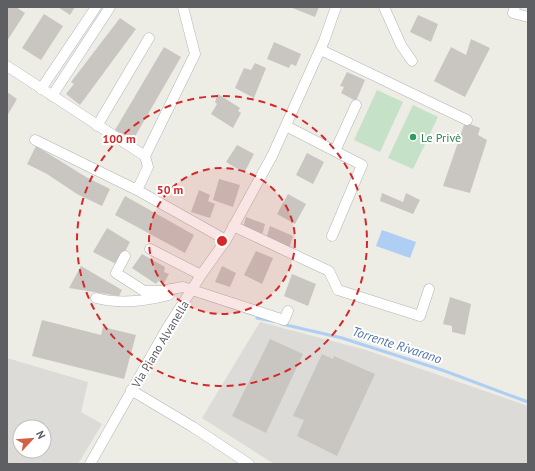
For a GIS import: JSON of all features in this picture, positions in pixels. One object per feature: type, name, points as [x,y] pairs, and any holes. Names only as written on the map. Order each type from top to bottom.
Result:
[{"type":"street","points":[[41,89],[96,7]]},
{"type":"street","points":[[52,96],[110,7]]},
{"type":"street","points":[[136,190],[148,167],[145,156],[195,54],[183,7]]},
{"type":"street","name":"Via Piano Alvanella","points":[[90,464],[166,330],[201,275],[226,240],[272,156],[321,50],[336,7]]},
{"type":"street","points":[[384,7],[401,45],[412,61]]},
{"type":"street","points":[[515,7],[513,13],[528,17]]},
{"type":"street","points":[[97,126],[149,38]]},
{"type":"street","points":[[321,50],[467,120]]},
{"type":"street","points":[[7,66],[145,156]]},
{"type":"street","points":[[335,151],[356,105]]},
{"type":"street","points":[[286,126],[362,165],[332,236]]},
{"type":"street","points":[[35,140],[136,190],[226,240]]},
{"type":"street","points":[[233,226],[329,271],[338,290],[420,316],[429,289]]},
{"type":"street","points":[[150,249],[201,275]]},
{"type":"street","points":[[125,256],[116,273],[144,291],[160,291],[184,287],[191,292],[284,320],[288,311]]},
{"type":"street","points":[[96,298],[110,302],[153,299],[191,292]]},
{"type":"street","points":[[132,390],[193,427],[249,464]]},
{"type":"shaded area","points":[[260,322],[366,350],[528,406],[528,464],[274,464],[202,418]]},
{"type":"shaded area","points":[[7,358],[88,382],[81,412],[102,424],[78,464],[7,464]]},
{"type":"green space","name":"Le Privè","points":[[377,90],[403,102],[380,152],[354,140]]},
{"type":"green space","name":"Le Privè","points":[[413,105],[438,117],[413,169],[388,158]]},
{"type":"water","points":[[382,230],[416,242],[410,258],[376,246]]},
{"type":"building","points":[[7,7],[16,7],[25,13],[7,41]]},
{"type":"building","points":[[58,7],[75,7],[70,15]]},
{"type":"building","points":[[290,7],[319,7],[315,17]]},
{"type":"building","points":[[44,14],[63,26],[41,60],[22,48]]},
{"type":"building","points":[[418,15],[438,24],[431,42],[410,32]]},
{"type":"building","points":[[120,18],[136,29],[80,105],[66,94],[74,84],[71,82]]},
{"type":"building","points":[[471,39],[490,48],[465,97],[434,81],[451,47],[466,55]]},
{"type":"building","points":[[274,42],[301,54],[296,66],[291,64],[289,68],[267,59]]},
{"type":"building","points":[[164,47],[181,57],[133,140],[115,130]]},
{"type":"building","points":[[255,63],[266,68],[254,98],[235,88],[244,68],[251,70]]},
{"type":"building","points":[[347,72],[365,80],[356,101],[341,93],[344,87],[340,86]]},
{"type":"building","points":[[7,92],[17,99],[7,116]]},
{"type":"building","points":[[218,94],[240,108],[238,111],[241,113],[233,128],[211,114],[217,104],[215,102]]},
{"type":"building","name":"Le Privè","points":[[465,122],[480,128],[478,135],[487,140],[470,193],[443,186]]},
{"type":"building","points":[[237,145],[254,154],[244,173],[226,162]]},
{"type":"building","points":[[36,146],[86,177],[110,189],[102,206],[77,194],[47,174],[27,164]]},
{"type":"building","points":[[307,153],[324,162],[313,184],[296,175]]},
{"type":"building","points":[[219,179],[240,185],[233,207],[213,200]]},
{"type":"building","points":[[199,190],[210,195],[208,201],[215,204],[210,218],[191,212]]},
{"type":"building","points":[[382,193],[403,202],[406,193],[420,200],[413,214],[380,201]]},
{"type":"building","points":[[288,194],[306,204],[295,224],[277,214]]},
{"type":"building","points":[[125,196],[194,235],[185,253],[115,215]]},
{"type":"building","points":[[246,217],[265,224],[262,236],[243,228]]},
{"type":"building","points":[[270,226],[293,236],[289,249],[266,239]]},
{"type":"building","points":[[107,228],[130,242],[118,265],[93,252]]},
{"type":"building","points":[[256,251],[273,258],[262,284],[244,275]]},
{"type":"building","points":[[142,254],[165,267],[164,272],[169,274],[164,283],[158,281],[156,284],[132,268]]},
{"type":"building","points":[[81,266],[122,290],[119,296],[69,288]]},
{"type":"building","points":[[222,266],[236,273],[230,287],[215,282]]},
{"type":"building","points":[[292,274],[316,284],[308,306],[284,296]]},
{"type":"building","points":[[450,297],[471,304],[465,335],[452,332],[452,326],[443,324]]},
{"type":"building","points":[[42,320],[101,335],[103,327],[136,335],[124,379],[32,356]]},
{"type":"building","points":[[270,339],[303,354],[266,433],[232,416]]},
{"type":"building","points":[[322,354],[333,359],[334,356],[375,374],[337,456],[297,436],[304,420],[293,416]]},
{"type":"waterway","name":"Torrente Rivarano","points":[[257,318],[273,321]]},
{"type":"waterway","name":"Torrente Rivarano","points":[[282,324],[342,338],[442,370],[528,402]]},
{"type":"place","name":"Le Privè","points":[[413,137]]}]
